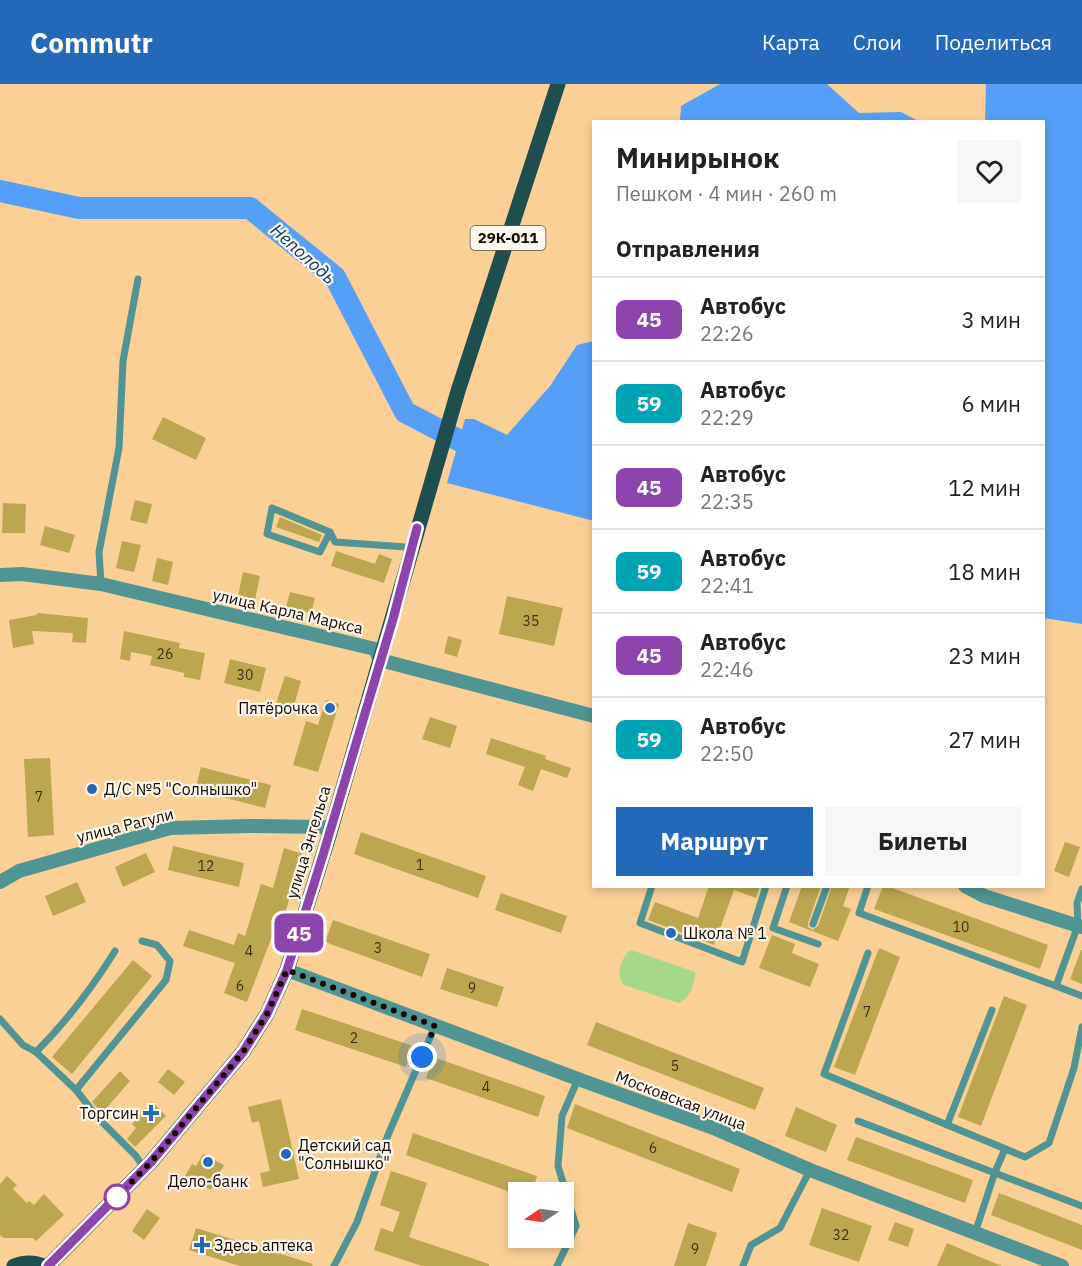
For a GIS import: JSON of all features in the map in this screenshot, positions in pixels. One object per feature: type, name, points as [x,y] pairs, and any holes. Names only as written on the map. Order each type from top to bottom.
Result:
[{"type":"main road","name":"улица Энгельса","points":[[46,1266],[144,1168],[243,1052],[267,1014],[287,970],[329,836],[458,391],[558,84]]},
{"type":"main road","name":"29К-011","points":[[14,1266],[25,1262],[46,1266]]},
{"type":"street","name":"улица Карла Маркса","points":[[0,575],[22,574],[101,584],[375,649],[380,660],[592,715]]},
{"type":"street","name":"улица Рагули","points":[[0,882],[19,871],[170,828],[325,827],[329,836]]},
{"type":"street","points":[[969,888],[984,896],[1080,926]]},
{"type":"street","name":"Московская улица","points":[[287,970],[716,1129],[810,1170],[1062,1266]]},
{"type":"lane","points":[[101,584],[99,552],[119,448],[123,361],[138,279]]},
{"type":"lane","points":[[330,532],[320,552],[267,534],[272,508],[330,532],[335,542],[406,547],[409,558]]},
{"type":"lane","points":[[651,888],[640,923],[742,962],[765,888]]},
{"type":"lane","points":[[786,888],[773,928],[818,944]]},
{"type":"lane","points":[[813,924],[826,888]]},
{"type":"lane","points":[[867,888],[859,912],[1082,996]]},
{"type":"lane","points":[[1056,986],[1080,926],[1077,903],[1082,889]]},
{"type":"lane","points":[[76,1090],[166,980],[170,962],[157,945],[142,941]]},
{"type":"lane","points":[[36,1052],[92,988],[115,951]]},
{"type":"lane","points":[[868,953],[824,1074],[1025,1157],[1049,1143],[1074,1068],[1082,1027]]},
{"type":"lane","points":[[947,1125],[992,1010]]},
{"type":"lane","points":[[0,1019],[23,1045],[36,1052],[76,1090],[98,1118],[136,1156],[144,1168]]},
{"type":"lane","points":[[334,1266],[357,1222],[388,1135],[435,1026]]},
{"type":"lane","points":[[557,1266],[576,1226],[558,1166],[562,1116],[578,1079]]},
{"type":"lane","points":[[858,1121],[1082,1206]]},
{"type":"lane","points":[[975,1233],[1005,1149]]},
{"type":"lane","points":[[743,1266],[751,1245],[780,1228],[810,1170]]},
{"type":"green space","points":[[631,950],[695,972],[693,986],[685,999],[678,1003],[624,985],[620,977],[620,967],[624,957]]},
{"type":"water","points":[[720,84],[827,84],[859,113],[901,112],[916,120],[680,120],[681,106]]},
{"type":"water","points":[[986,84],[1082,84],[1082,624],[1045,618],[1045,120],[985,120]]},
{"type":"water","points":[[592,341],[592,520],[447,483],[465,419],[474,419],[507,435],[550,386],[577,345]]},
{"type":"building","points":[[163,417],[206,438],[196,460],[152,439]]},
{"type":"building","points":[[135,500],[152,504],[147,524],[130,520]]},
{"type":"building","points":[[3,503],[26,504],[25,533],[2,533]]},
{"type":"building","points":[[280,517],[322,535],[319,542],[276,527]]},
{"type":"building","points":[[45,526],[75,535],[69,553],[40,545]]},
{"type":"building","points":[[122,541],[141,545],[134,572],[116,568]]},
{"type":"building","points":[[336,551],[375,564],[379,554],[392,559],[384,583],[331,566]]},
{"type":"building","points":[[157,558],[173,562],[168,585],[152,581]]},
{"type":"building","points":[[243,572],[260,576],[255,600],[238,596]]},
{"type":"building","points":[[290,592],[315,598],[311,613],[286,607]]},
{"type":"building","points":[[507,596],[563,608],[554,646],[499,634]]},
{"type":"building","points":[[37,613],[88,618],[86,643],[72,642],[73,633],[32,631],[34,644],[13,648],[9,620],[37,615]]},
{"type":"building","points":[[124,631],[180,643],[179,648],[205,653],[200,680],[184,677],[184,673],[150,665],[152,656],[131,652],[130,661],[120,659]]},
{"type":"building","points":[[448,636],[462,640],[457,657],[444,653]]},
{"type":"building","points":[[230,659],[266,668],[260,692],[224,683]]},
{"type":"building","points":[[285,676],[301,681],[292,712],[275,707]]},
{"type":"building","points":[[326,700],[339,704],[318,772],[293,765],[306,721],[318,725]]},
{"type":"building","points":[[430,717],[457,726],[450,748],[422,739]]},
{"type":"building","points":[[491,738],[546,756],[545,759],[571,768],[567,778],[541,769],[533,791],[518,785],[525,767],[486,754]]},
{"type":"building","points":[[50,758],[54,835],[28,837],[24,759]]},
{"type":"building","points":[[201,767],[271,785],[265,808],[195,790]]},
{"type":"building","points":[[361,832],[486,876],[478,898],[354,854]]},
{"type":"building","points":[[1065,842],[1080,847],[1069,877],[1054,871]]},
{"type":"building","points":[[173,846],[244,863],[239,887],[168,870]]},
{"type":"building","points":[[284,848],[303,854],[279,933],[274,931],[247,1002],[224,993],[235,963],[183,946],[189,930],[234,945],[238,933],[245,936],[261,884],[273,888]]},
{"type":"building","points":[[146,853],[155,872],[123,887],[115,867]]},
{"type":"building","points":[[77,882],[86,902],[53,916],[45,896]]},
{"type":"building","points":[[708,888],[759,888],[756,898],[734,890],[714,945],[648,920],[655,902],[698,918]]},
{"type":"building","points":[[801,888],[820,888],[808,923],[808,927],[813,930],[818,926],[831,888],[849,888],[843,906],[851,909],[838,941],[789,922]]},
{"type":"building","points":[[882,888],[892,888],[1048,945],[1040,969],[874,909]]},
{"type":"building","points":[[501,893],[567,916],[561,933],[495,910]]},
{"type":"building","points":[[333,920],[430,954],[422,977],[325,942]]},
{"type":"building","points":[[772,935],[795,944],[792,953],[819,964],[810,987],[759,968]]},
{"type":"building","points":[[879,948],[900,957],[855,1075],[834,1067]]},
{"type":"building","points":[[1082,950],[1082,984],[1070,979]]},
{"type":"building","points":[[133,960],[152,976],[72,1074],[52,1057]]},
{"type":"building","points":[[447,968],[504,987],[497,1007],[440,989]]},
{"type":"building","points":[[1004,996],[1027,1005],[981,1126],[958,1117]]},
{"type":"building","points":[[302,1009],[413,1046],[406,1067],[295,1030]]},
{"type":"building","points":[[596,1022],[764,1088],[755,1110],[587,1045]]},
{"type":"building","points":[[433,1057],[545,1096],[538,1117],[426,1078]]},
{"type":"building","points":[[168,1069],[185,1082],[174,1095],[158,1082]]},
{"type":"building","points":[[120,1071],[130,1081],[102,1113],[92,1102]]},
{"type":"building","points":[[281,1099],[299,1179],[263,1187],[260,1173],[270,1171],[259,1121],[252,1123],[248,1107]]},
{"type":"building","points":[[152,1102],[166,1116],[135,1147],[127,1139],[136,1128],[132,1124]]},
{"type":"building","points":[[575,1104],[740,1169],[732,1192],[567,1128]]},
{"type":"building","points":[[796,1107],[837,1125],[826,1152],[785,1136]]},
{"type":"building","points":[[413,1133],[537,1176],[535,1182],[508,1182],[508,1191],[406,1155]]},
{"type":"building","points":[[856,1137],[973,1180],[965,1203],[847,1160]]},
{"type":"building","points":[[203,1154],[224,1165],[211,1190],[185,1176],[192,1164],[196,1166]]},
{"type":"building","points":[[391,1171],[427,1183],[409,1237],[489,1264],[489,1266],[422,1266],[374,1250],[381,1228],[393,1232],[400,1212],[380,1205]]},
{"type":"building","points":[[7,1176],[17,1185],[13,1189],[27,1203],[29,1201],[34,1205],[44,1194],[64,1215],[36,1241],[33,1238],[4,1238],[0,1235],[0,1184]]},
{"type":"building","points":[[999,1193],[1082,1225],[1082,1250],[991,1215]]},
{"type":"building","points":[[822,1208],[872,1226],[859,1262],[809,1245]]},
{"type":"building","points":[[147,1209],[160,1218],[144,1240],[132,1231]]},
{"type":"building","points":[[895,1222],[914,1229],[908,1247],[888,1240]]},
{"type":"building","points":[[688,1223],[717,1233],[706,1266],[674,1266]]},
{"type":"building","points":[[196,1228],[313,1264],[312,1266],[240,1266],[189,1250]]},
{"type":"building","points":[[947,1243],[970,1253],[1002,1266],[937,1266]]},
{"type":"waterway","name":"Неполодь","points":[[0,191],[79,208],[250,208],[335,277],[405,412],[485,454]]},
{"type":"bus line","name":"45","points":[[48,1266],[151,1162],[243,1052],[267,1014],[287,970],[323,855],[393,619],[417,528]]},
{"type":"place","name":"Пятёрочка","points":[[330,708]]},
{"type":"place","name":"Д/С №5 \"Солнышко\"","points":[[92,789]]},
{"type":"place","name":"Школа № 1","points":[[671,933]]},
{"type":"place","name":"Торгсин","points":[[151,1113]]},
{"type":"place","name":"Детский сад \"Солнышко\"","points":[[286,1154]]},
{"type":"place","name":"Дело-банк","points":[[208,1162]]},
{"type":"place","name":"Здесь аптека","points":[[202,1245]]},
{"type":"route","points":[[117,1197],[151,1162],[243,1052],[267,1014],[287,970],[435,1026],[422,1057]]}]
